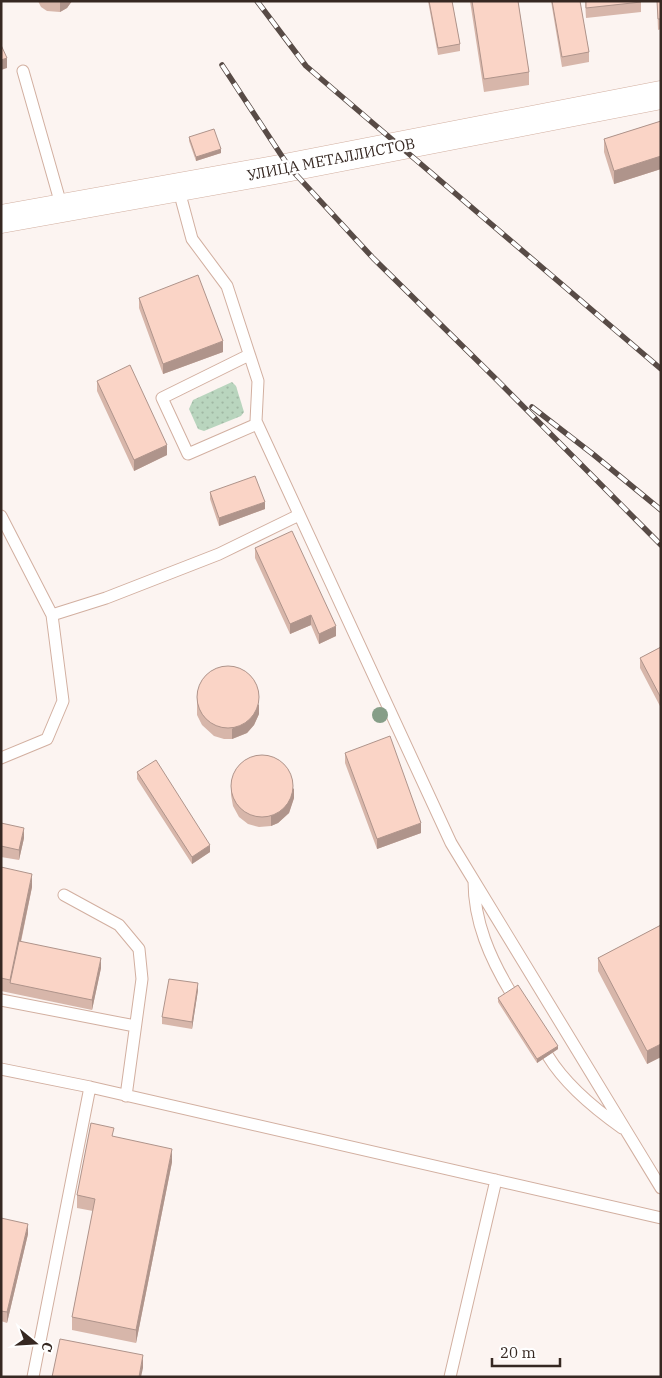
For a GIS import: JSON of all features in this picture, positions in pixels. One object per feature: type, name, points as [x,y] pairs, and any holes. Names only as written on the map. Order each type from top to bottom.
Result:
[{"type":"street","name":"УЛИЦА МЕТАЛЛИСТОВ","points":[[1,219],[178,188],[661,95]]},
{"type":"lane","points":[[23,71],[62,208]]},
{"type":"lane","points":[[178,188],[192,240],[227,286],[258,381],[257,424],[451,843],[661,1188]]},
{"type":"lane","points":[[250,356],[162,398],[188,454],[257,424]]},
{"type":"lane","points":[[52,615],[106,598],[219,554],[299,515]]},
{"type":"lane","points":[[1,516],[52,615],[63,701],[47,740],[1,758]]},
{"type":"lane","points":[[474,880],[474,898],[478,923],[486,947],[511,993]]},
{"type":"lane","points":[[64,895],[119,925],[139,949],[142,979],[126,1096]]},
{"type":"lane","points":[[1,1000],[135,1026]]},
{"type":"lane","points":[[548,1056],[577,1090],[608,1118],[627,1132]]},
{"type":"lane","points":[[1,1069],[90,1087],[661,1218]]},
{"type":"lane","points":[[33,1377],[90,1087]]},
{"type":"lane","points":[[450,1377],[496,1180]]},
{"type":"green space","points":[[232,382],[236,386],[244,412],[241,416],[204,431],[198,429],[189,409],[193,400]]},
{"type":"building","points":[[429,1],[452,1],[460,44],[438,48]]},
{"type":"building","points":[[472,1],[518,1],[529,72],[484,79]]},
{"type":"building","points":[[552,1],[580,1],[589,52],[562,57]]},
{"type":"building","points":[[586,1],[641,1],[641,2],[586,8]]},
{"type":"building","points":[[657,1],[661,1],[661,19],[658,19]]},
{"type":"building","points":[[1,45],[7,58],[1,60]]},
{"type":"building","points":[[661,121],[661,156],[614,171],[604,139]]},
{"type":"building","points":[[214,129],[221,149],[196,157],[189,137]]},
{"type":"building","points":[[198,275],[223,341],[163,364],[139,298]]},
{"type":"building","points":[[130,365],[167,445],[134,460],[97,381]]},
{"type":"building","points":[[255,476],[265,502],[219,518],[210,492]]},
{"type":"building","points":[[292,531],[336,626],[319,634],[311,615],[290,624],[255,548]]},
{"type":"building","points":[[661,647],[661,698],[640,658]]},
{"type":"building","points":[[228,666],[240,668],[250,675],[257,685],[259,697],[257,709],[250,719],[240,726],[228,728],[216,726],[206,719],[199,709],[197,697],[199,685],[206,675],[216,668]]},
{"type":"building","points":[[390,736],[421,823],[377,839],[345,753]]},
{"type":"building","points":[[262,755],[274,757],[284,764],[291,774],[293,786],[291,798],[284,808],[274,815],[262,817],[250,815],[240,808],[233,798],[231,786],[233,774],[240,764],[250,757]]},
{"type":"building","points":[[156,760],[210,845],[192,857],[137,772]]},
{"type":"building","points":[[1,823],[24,828],[19,850],[1,846]]},
{"type":"building","points":[[1,867],[32,874],[10,980],[1,978]]},
{"type":"building","points":[[661,925],[661,1044],[647,1051],[598,958]]},
{"type":"building","points":[[19,941],[101,958],[92,1000],[10,983]]},
{"type":"building","points":[[169,979],[198,983],[192,1022],[162,1017]]},
{"type":"building","points":[[518,985],[558,1046],[537,1059],[498,998]]},
{"type":"building","points":[[91,1123],[114,1128],[112,1136],[172,1149],[136,1330],[72,1317],[95,1199],[77,1195]]},
{"type":"building","points":[[1,1218],[28,1224],[7,1312],[1,1311]]},
{"type":"building","points":[[60,1339],[143,1355],[139,1377],[52,1377]]},
{"type":"railway","points":[[257,1],[306,66],[661,369]]},
{"type":"railway","points":[[222,65],[289,167],[373,258],[661,545]]},
{"type":"railway","points":[[532,407],[661,510]]}]
